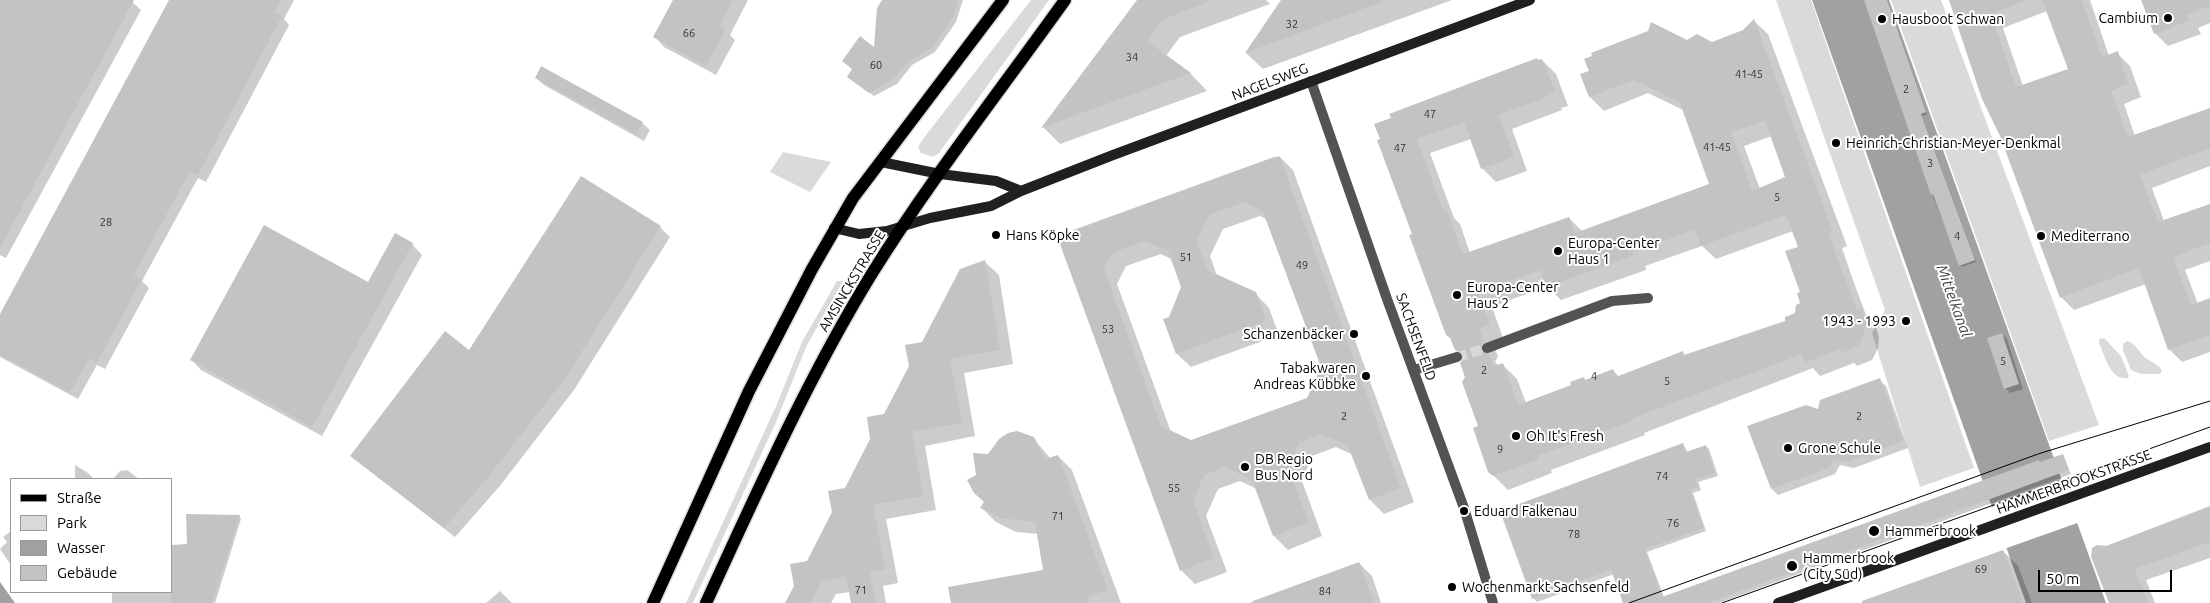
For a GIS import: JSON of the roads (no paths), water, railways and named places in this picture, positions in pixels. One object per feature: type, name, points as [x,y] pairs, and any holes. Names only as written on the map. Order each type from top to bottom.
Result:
[{"type":"main road","points":[[653,603],[745,400],[834,228],[880,162],[1003,0]]},
{"type":"main road","name":"AMSINCKSTRASSE","points":[[706,603],[768,469],[823,359],[870,276],[902,227],[1065,0]]},
{"type":"street","name":"NAGELSWEG","points":[[834,228],[859,234],[902,227],[930,218],[978,211],[1020,191],[1530,0]]},
{"type":"street","name":"SACHSENFELD","points":[[1311,81],[1464,508],[1493,603]]},
{"type":"street","points":[[880,162],[940,174],[996,181],[1020,191]]},
{"type":"street","points":[[1487,348],[1612,301],[1648,298]]},
{"type":"street","points":[[1414,370],[1458,357]]},
{"type":"street","name":"HAMMERBROOKSTRASSE","points":[[1778,603],[1798,600],[1994,525],[2210,447]]},
{"type":"water","name":"Mittelkanal","points":[[1812,0],[1889,0],[2106,603],[2026,603]]},
{"type":"water","points":[[0,582],[15,603],[0,603]]},
{"type":"tunnel","points":[[1457,357],[1487,348]]},
{"type":"tram line","points":[[1629,603],[2038,454],[2210,401]]},
{"type":"tram line","points":[[1722,603],[2210,427]]},
{"type":"place","name":"Cambium","points":[[2168,18]]},
{"type":"place","name":"Hausboot Schwan","points":[[1882,19]]},
{"type":"place","name":"Heinrich-Christian-Meyer-Denkmal","points":[[1836,143]]},
{"type":"place","name":"Hans Köpke","points":[[996,235]]},
{"type":"place","name":"Mediterrano","points":[[2041,236]]},
{"type":"place","name":"Europa-Center Haus 1","points":[[1558,251]]},
{"type":"place","name":"Europa-Center Haus 2","points":[[1457,295]]},
{"type":"place","name":"1943 - 1993","points":[[1906,321]]},
{"type":"place","name":"Schanzenbäcker","points":[[1354,334]]},
{"type":"place","name":"Tabakwaren Andreas Kübbke","points":[[1366,376]]},
{"type":"place","name":"Oh It's Fresh","points":[[1516,436]]},
{"type":"place","name":"Grone Schule","points":[[1788,448]]},
{"type":"place","name":"DB Regio Bus Nord","points":[[1245,467]]},
{"type":"place","name":"Eduard Falkenau","points":[[1464,511]]},
{"type":"place","name":"Hammerbrook","points":[[1874,531]]},
{"type":"place","name":"Hammerbrook (City Süd)","points":[[1792,566]]},
{"type":"place","name":"Wochenmarkt Sachsenfeld","points":[[1452,587]]}]
